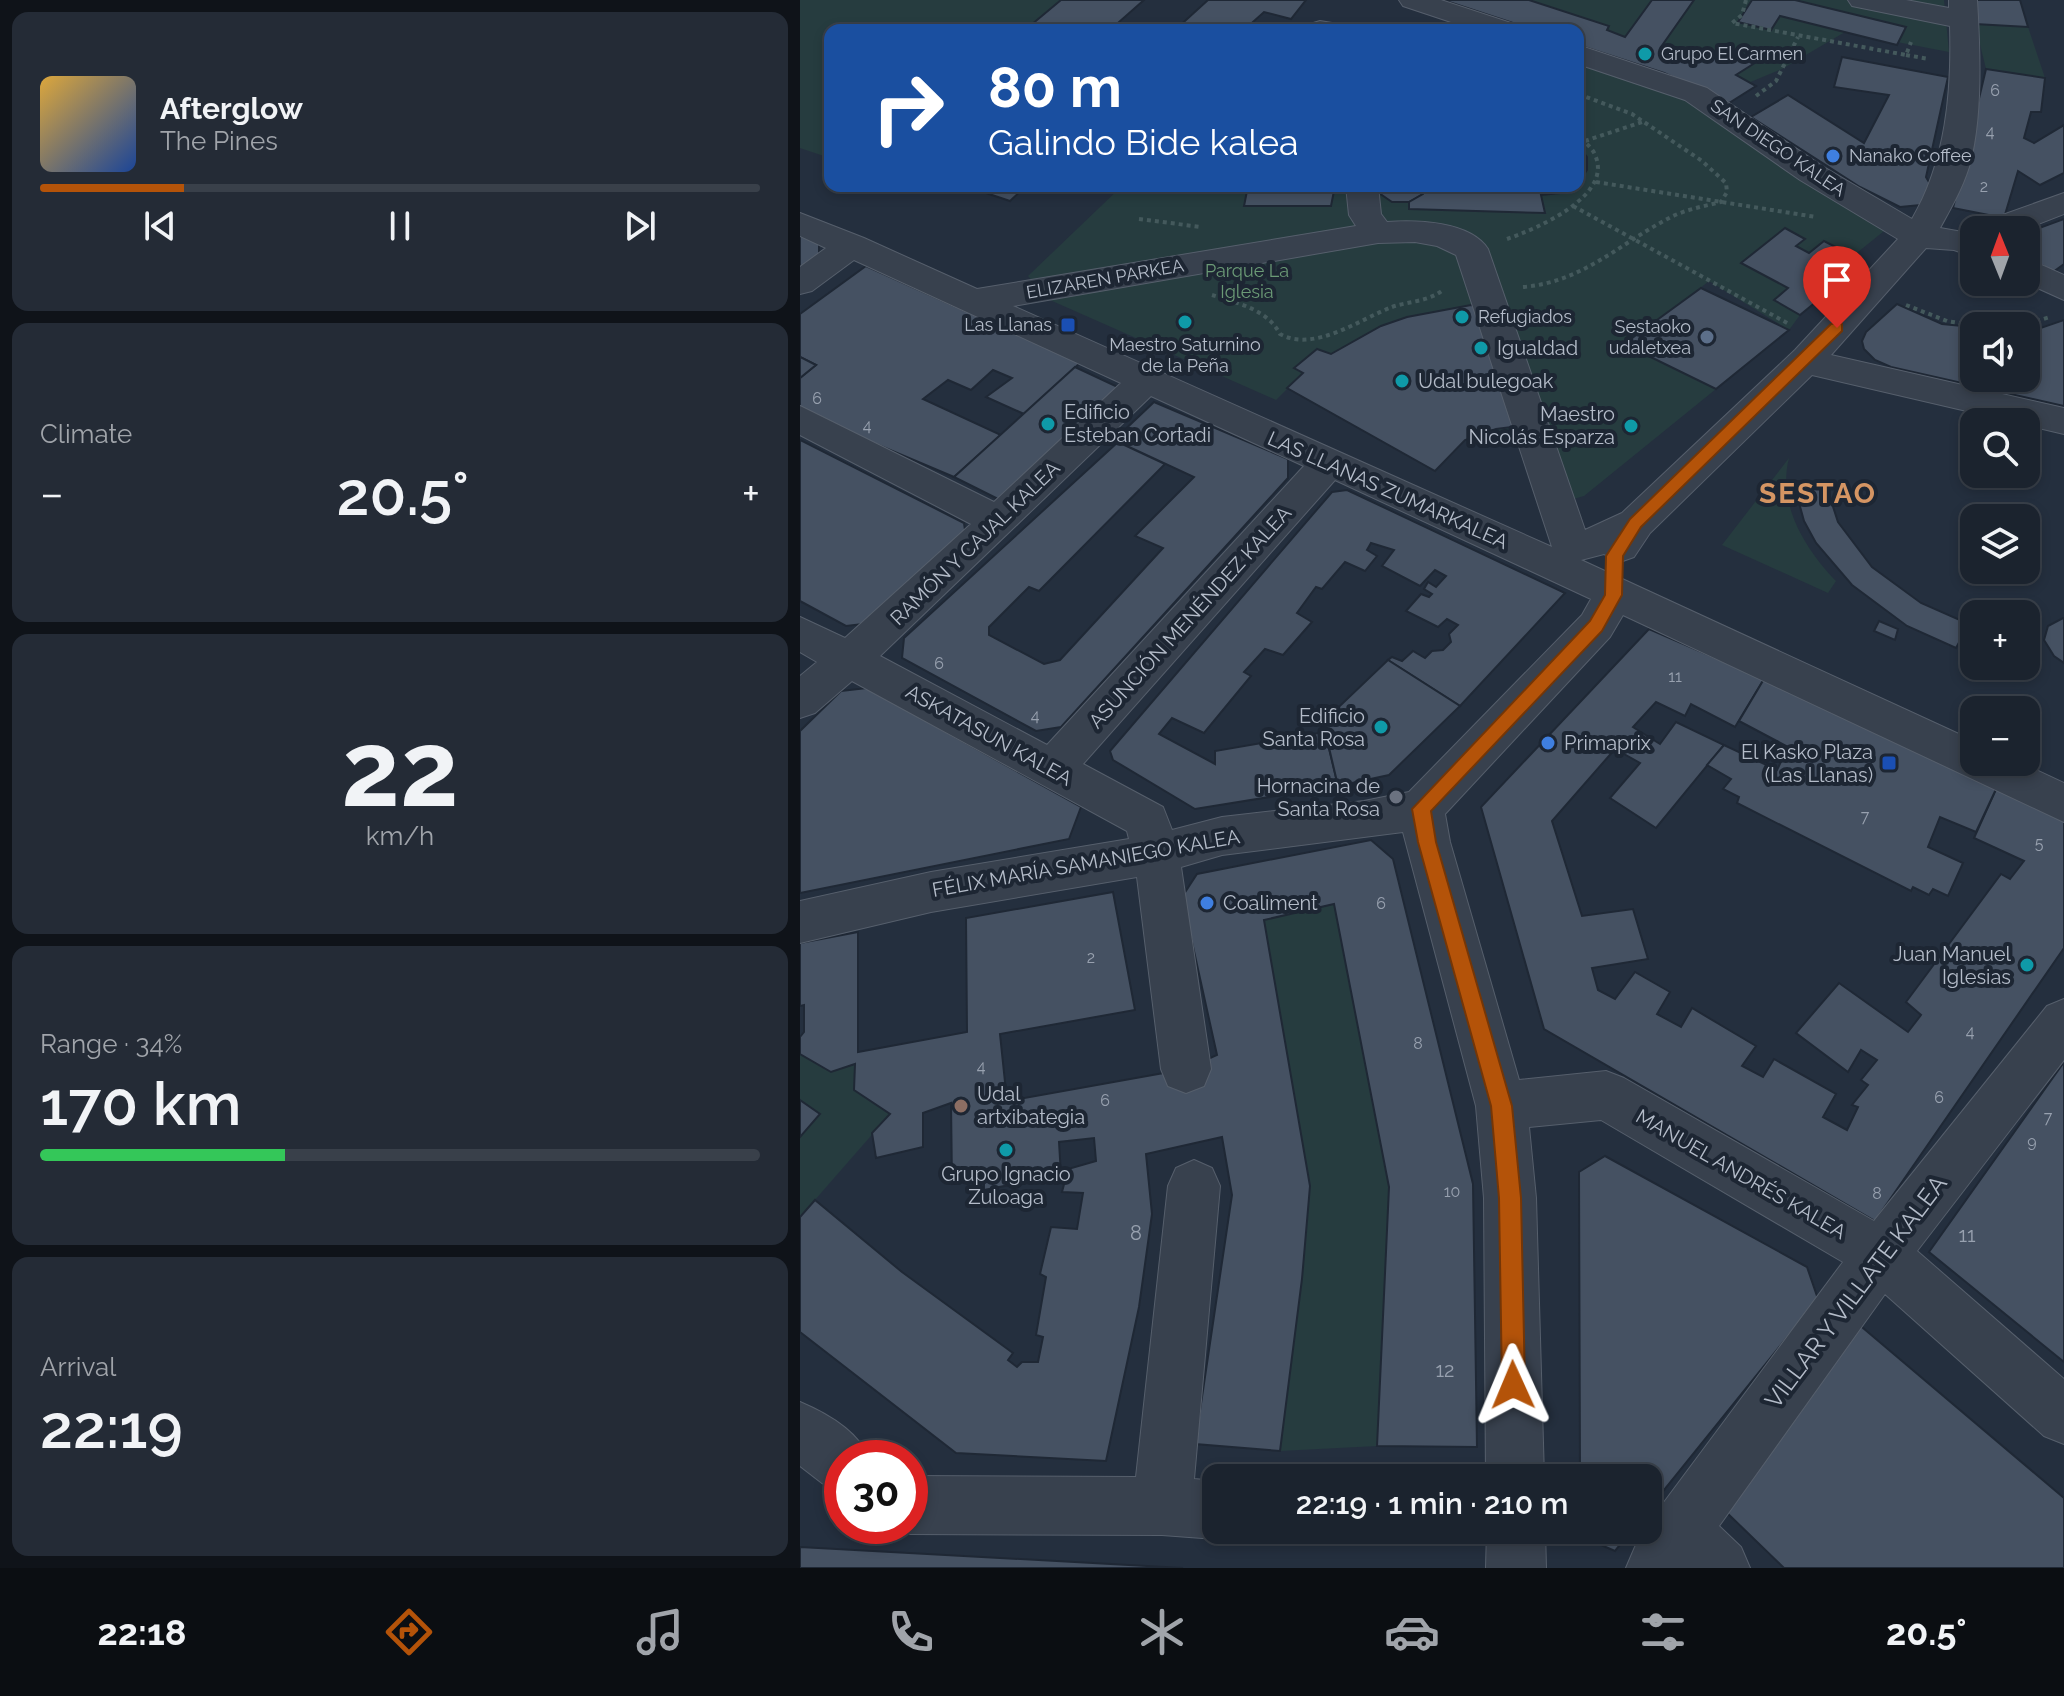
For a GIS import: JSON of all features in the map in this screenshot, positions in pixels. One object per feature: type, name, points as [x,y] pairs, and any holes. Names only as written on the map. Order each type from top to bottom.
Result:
[{"type":"street","points":[[1413,0],[1486,24]]},
{"type":"street","points":[[1515,1464],[1510,1198],[1501,1106],[1427,842],[1422,809],[1596,626],[1614,595],[1614,556],[1636,523],[1814,352],[1918,237],[1943,194],[1954,164],[1966,69],[1963,10],[1862,0]]},
{"type":"street","name":"SAN DIEGO KALEA","points":[[1584,56],[1696,94],[1849,196],[1918,237],[1960,239]]},
{"type":"street","points":[[1363,192],[1365,215],[1378,233]]},
{"type":"street","points":[[2029,216],[2064,203]]},
{"type":"street","name":"LAS LLANAS ZUMARKALEA","points":[[800,223],[1460,521],[1960,755]]},
{"type":"street","name":"ELIZAREN PARKEA","points":[[974,301],[1033,283],[1152,271],[1378,233],[1417,230],[1448,238],[1471,249]]},
{"type":"street","points":[[800,283],[852,245]]},
{"type":"street","points":[[1471,249],[1572,548],[1596,542],[1636,523]]},
{"type":"street","points":[[2040,282],[2061,301]]},
{"type":"street","points":[[1814,352],[2064,421]]},
{"type":"street","name":"RAMÓN Y CAJAL KALEA","points":[[800,701],[891,623],[1146,380]]},
{"type":"street","points":[[800,419],[999,521]]},
{"type":"street","name":"ASUNCIÓN MENÉNDEZ KALEA","points":[[1052,769],[1328,464]]},
{"type":"street","name":"ASKATASUN KALEA","points":[[800,633],[1147,820],[1156,854],[1183,1047]]},
{"type":"street","name":"LAS LLANAS ZUMARKALEA","points":[[2005,776],[2064,803]]},
{"type":"street","name":"FÉLIX MARÍA SAMANIEGO KALEA","points":[[800,922],[931,892],[1156,854],[1222,836],[1364,820],[1422,809]]},
{"type":"street","name":"VILLAR Y VILLATE KALEA","points":[[1685,1555],[1881,1255],[2064,1022]]},
{"type":"street","name":"MANUEL ANDRÉS KALEA","points":[[1501,1106],[1606,1095],[1881,1255],[2064,1416]]},
{"type":"street","points":[[928,1505],[1189,1508],[1194,1186]]},
{"type":"street","points":[[800,1430],[824,1449]]},
{"type":"street","points":[[1516,1544],[1516,1568]]},
{"type":"path","points":[[1746,0],[1742,15],[1732,23],[1906,55],[1911,41]]},
{"type":"path","points":[[1729,116],[1776,81],[1798,37]]},
{"type":"path","points":[[1485,287],[1546,288],[1637,241],[1671,217],[1721,202],[1727,192],[1726,183],[1702,161],[1632,114],[1584,96]]},
{"type":"path","points":[[1471,249],[1529,233],[1573,206],[1596,182],[1600,162],[1595,150],[1585,141],[1642,121]]},
{"type":"path","points":[[1596,182],[1819,218],[1849,196]]},
{"type":"path","points":[[1573,206],[1637,241],[1814,352]]},
{"type":"path","points":[[1152,271],[1262,313],[1277,324],[1280,334],[1295,339],[1329,333],[1389,308],[1436,297],[1444,285]]},
{"type":"path","points":[[2040,314],[2061,301]]},
{"type":"path","points":[[1928,314],[1960,323]]},
{"type":"green space","points":[[800,0],[1060,0],[1032,24],[824,24],[824,156],[800,148]]},
{"type":"green space","name":"Parque La Iglesia","points":[[1460,0],[1944,0],[1949,52],[1845,32],[1782,69],[1707,100],[1894,223],[1853,256],[1824,241],[1809,253],[1796,246],[1785,229],[1741,262],[1788,288],[1774,300],[1800,315],[1789,330],[1709,281],[1659,321],[1625,343],[1716,389],[1584,496],[1556,504],[1536,441],[1474,436],[1471,305],[1398,322],[1331,354],[1317,349],[1295,368],[1303,373],[1276,400],[1050,300],[1028,276],[1116,192],[1584,192],[1584,24],[1554,24]]},
{"type":"green space","points":[[1975,24],[2028,27],[2045,78],[1986,69]]},
{"type":"green space","points":[[1789,458],[1786,475],[1790,509],[1804,540],[1836,581],[1828,593],[1722,545]]},
{"type":"green space","points":[[1334,904],[1389,1187],[1377,1446],[1280,1451],[1302,1279],[1310,1186],[1264,920]]},
{"type":"green space","points":[[800,1054],[831,1072],[855,1064],[854,1090],[890,1114],[800,1217],[800,1137],[820,1114],[800,1100]]},
{"type":"building","points":[[1061,0],[1144,0],[1117,24],[1032,24]]},
{"type":"building","points":[[1208,0],[1306,0],[1291,19],[1264,12],[1251,24],[1182,24]]},
{"type":"building","name":"Grupo El Carmen","points":[[1443,0],[1529,0],[1609,26],[1607,30],[1625,37],[1652,0],[1694,0],[1661,47],[1706,62],[1728,47],[1758,61],[1736,75],[1756,86],[1729,103],[1664,73],[1584,47],[1584,24],[1516,24]]},
{"type":"building","points":[[1752,0],[1795,0],[1906,27],[1897,45],[1780,16],[1771,30],[1738,22]]},
{"type":"building","points":[[1973,0],[2020,0],[2028,27],[1975,24]]},
{"type":"building","points":[[1842,57],[1948,77],[1926,177],[1933,189],[1921,205],[1900,207],[1860,187],[1751,117],[1788,95],[1864,143],[1889,95],[1834,87]]},
{"type":"building","points":[[1986,69],[2045,78],[2041,112],[2031,112],[2024,138],[2034,143],[2064,125],[2064,173],[2040,185],[2018,171],[2005,216],[1953,208]]},
{"type":"building","points":[[1584,153],[1587,157],[1584,174]]},
{"type":"building","points":[[983,192],[1020,192],[1010,201]]},
{"type":"building","points":[[1247,192],[1334,192],[1331,206],[1244,206]]},
{"type":"building","points":[[1423,192],[1409,202],[1392,202],[1379,193]]},
{"type":"building","points":[[1562,192],[1541,195],[1545,213],[1409,209],[1409,202],[1423,194]]},
{"type":"building","points":[[2064,219],[2064,264],[2053,272],[2040,264],[2040,228]]},
{"type":"building","points":[[1785,228],[1805,239],[1796,246],[1809,253],[1824,241],[1853,256],[1839,267],[1851,273],[1800,315],[1774,300],[1788,288],[1741,263]]},
{"type":"building","points":[[800,234],[819,243],[819,255],[800,268]]},
{"type":"building","points":[[866,266],[1080,363],[1024,414],[986,397],[1012,378],[993,370],[971,390],[948,380],[923,399],[1001,435],[954,477],[800,412],[800,378],[816,365],[800,357],[800,314]]},
{"type":"building","name":"Sestaoko udaletxea","points":[[1701,288],[1789,330],[1716,389],[1624,344]]},
{"type":"building","points":[[1897,304],[1942,324],[1960,326],[1960,383],[1891,367],[1875,360],[1864,349],[1862,341],[1866,332]]},
{"type":"building","name":"Udal bulegoak","points":[[1479,306],[1520,426],[1496,429],[1465,440],[1435,471],[1287,388],[1303,373],[1294,368],[1317,349],[1331,354],[1381,326],[1407,317]]},
{"type":"building","points":[[2064,320],[2064,406],[2002,392],[2040,392],[2040,328]]},
{"type":"building","points":[[800,357],[816,365],[800,378]]},
{"type":"building","name":"Edificio Esteban Cortadi","points":[[1075,367],[1122,389],[1002,501],[954,477]]},
{"type":"building","points":[[1154,402],[1288,459],[1288,478],[1061,727],[1036,731],[902,658],[904,638],[1118,442],[1165,464],[1039,591],[1029,587],[989,627],[989,635],[1044,664],[1060,660],[1163,548],[1135,536],[1194,477],[1114,440]]},
{"type":"building","points":[[800,440],[964,523],[967,544],[880,622],[846,626],[800,601]]},
{"type":"building","points":[[1793,481],[1825,482],[1838,522],[1872,567],[1921,603],[1960,620],[1960,641],[1956,648],[1907,626],[1852,585],[1816,543],[1804,521]]},
{"type":"building","points":[[1347,490],[1565,593],[1460,706],[1388,660],[1392,657],[1402,661],[1413,651],[1425,658],[1432,651],[1443,650],[1451,642],[1449,634],[1458,625],[1447,619],[1438,627],[1406,611],[1421,594],[1429,597],[1432,594],[1424,589],[1428,582],[1436,587],[1446,576],[1435,570],[1420,586],[1382,566],[1394,550],[1371,543],[1367,550],[1377,556],[1365,571],[1345,562],[1322,589],[1316,587],[1297,613],[1312,622],[1283,655],[1265,649],[1244,672],[1251,676],[1204,733],[1172,718],[1159,734],[1215,764],[1215,751],[1325,732],[1338,786],[1195,809],[1113,760],[1110,751],[1332,492]]},
{"type":"building","points":[[2064,618],[2064,663],[2054,656],[2044,640],[2048,626]]},
{"type":"building","points":[[1879,621],[1898,629],[1895,640],[1874,631]]},
{"type":"building","points":[[1649,629],[1764,679],[1735,727],[1691,704],[1685,716],[1656,702],[1633,727],[1660,744],[1676,722],[1724,745],[1656,828],[1610,798],[1640,763],[1615,749],[1552,821],[1582,916],[1633,909],[1648,959],[1592,968],[1598,990],[1615,999],[1635,972],[1670,992],[1657,1014],[1681,1027],[1692,1008],[1756,1046],[1742,1066],[1763,1077],[1774,1059],[1836,1094],[1823,1117],[1847,1130],[1858,1107],[1852,1105],[1868,1085],[1861,1080],[1877,1060],[1861,1050],[1848,1072],[1796,1033],[1839,983],[1908,1032],[1921,1015],[1906,1002],[2001,874],[2010,879],[2024,861],[1974,838],[1997,787],[2064,820],[2064,948],[1875,1221],[1544,1029],[1481,807]]},
{"type":"building","name":"Edificio Santa Rosa","points":[[1388,660],[1460,706],[1389,775],[1338,786],[1323,722]]},
{"type":"building","points":[[1764,679],[1960,770],[1960,776],[1973,776],[1997,787],[1976,832],[1940,817],[1928,847],[1963,863],[1948,896],[1933,889],[1929,895],[1913,887],[1911,891],[1737,803],[1739,797],[1723,789],[1731,779],[1707,765],[1724,745],[1777,770],[1788,747],[1739,721]]},
{"type":"building","points":[[867,688],[1081,807],[1069,839],[800,893],[800,731],[841,691]]},
{"type":"building","name":"Grupo Ignacio Zuloaga","points":[[1371,840],[1393,859],[1473,1184],[1477,1447],[1377,1446],[1389,1187],[1334,904],[1264,920],[1310,1186],[1302,1279],[1280,1451],[1195,1444],[1232,1195],[1222,1137],[1146,1154],[1152,1214],[1139,1307],[1106,1461],[956,1453],[800,1332],[800,1217],[815,1200],[902,1272],[1013,1353],[1008,1360],[1017,1367],[1022,1362],[1038,1362],[1043,1337],[1036,1335],[1046,1277],[1040,1274],[1051,1227],[1077,1229],[1083,1193],[1062,1192],[1068,1169],[1096,1161],[1094,1138],[1059,1142],[1061,1175],[984,1190],[984,1180],[952,1184],[951,1103],[923,1113],[923,1147],[876,1158],[872,1133],[890,1114],[854,1090],[855,1064],[831,1072],[800,1054],[804,1005],[800,1006],[800,943],[858,932],[858,1052],[967,1032],[966,918],[1113,892],[1135,1010],[1000,1034],[1007,1101],[1186,1069],[1217,1055],[1182,897],[1197,874]]},
{"type":"building","points":[[2064,1062],[2064,1362],[1929,1252]]},
{"type":"building","points":[[800,1100],[820,1114],[800,1137]]},
{"type":"building","points":[[1605,1156],[1807,1267],[1818,1299],[1662,1493],[1662,1464],[1580,1464],[1579,1172]]},
{"type":"building","points":[[1850,1317],[2064,1498],[2064,1568],[1784,1568],[1722,1508]]},
{"type":"building","points":[[1599,1544],[1621,1544],[1615,1551]]},
{"type":"building","points":[[800,1547],[1183,1568],[800,1568]]},
{"type":"place","name":"Grupo El Carmen","points":[[1645,54]]},
{"type":"place","name":"Nanako Coffee","points":[[1833,156]]},
{"type":"place","name":"Refugiados","points":[[1462,317]]},
{"type":"place","name":"Maestro Saturnino de la Peña","points":[[1185,322]]},
{"type":"place","name":"Las Llanas","points":[[1068,325]]},
{"type":"place","name":"Sestaoko udaletxea","points":[[1707,337]]},
{"type":"place","name":"Igualdad","points":[[1481,348]]},
{"type":"place","name":"Udal bulegoak","points":[[1402,381]]},
{"type":"place","name":"Edificio Esteban Cortadi","points":[[1048,424]]},
{"type":"place","name":"Maestro Nicolás Esparza","points":[[1631,426]]},
{"type":"place","name":"Edificio Santa Rosa","points":[[1381,727]]},
{"type":"place","name":"Primaprix","points":[[1548,743]]},
{"type":"place","name":"El Kasko Plaza (Las Llanas)","points":[[1889,763]]},
{"type":"place","name":"Hornacina de Santa Rosa","points":[[1396,797]]},
{"type":"place","name":"Coaliment","points":[[1207,903]]},
{"type":"place","name":"Juan Manuel Iglesias","points":[[2027,965]]},
{"type":"place","name":"Udal artxibategia","points":[[961,1106]]},
{"type":"place","name":"Grupo Ignacio Zuloaga","points":[[1006,1150]]},
{"type":"district","name":"SESTAO","points":[[1818,493]]},
{"type":"route","points":[[1513,1385],[1510,1198],[1501,1106],[1427,842],[1422,809],[1596,626],[1614,595],[1614,556],[1636,523],[1837,328]]}]
